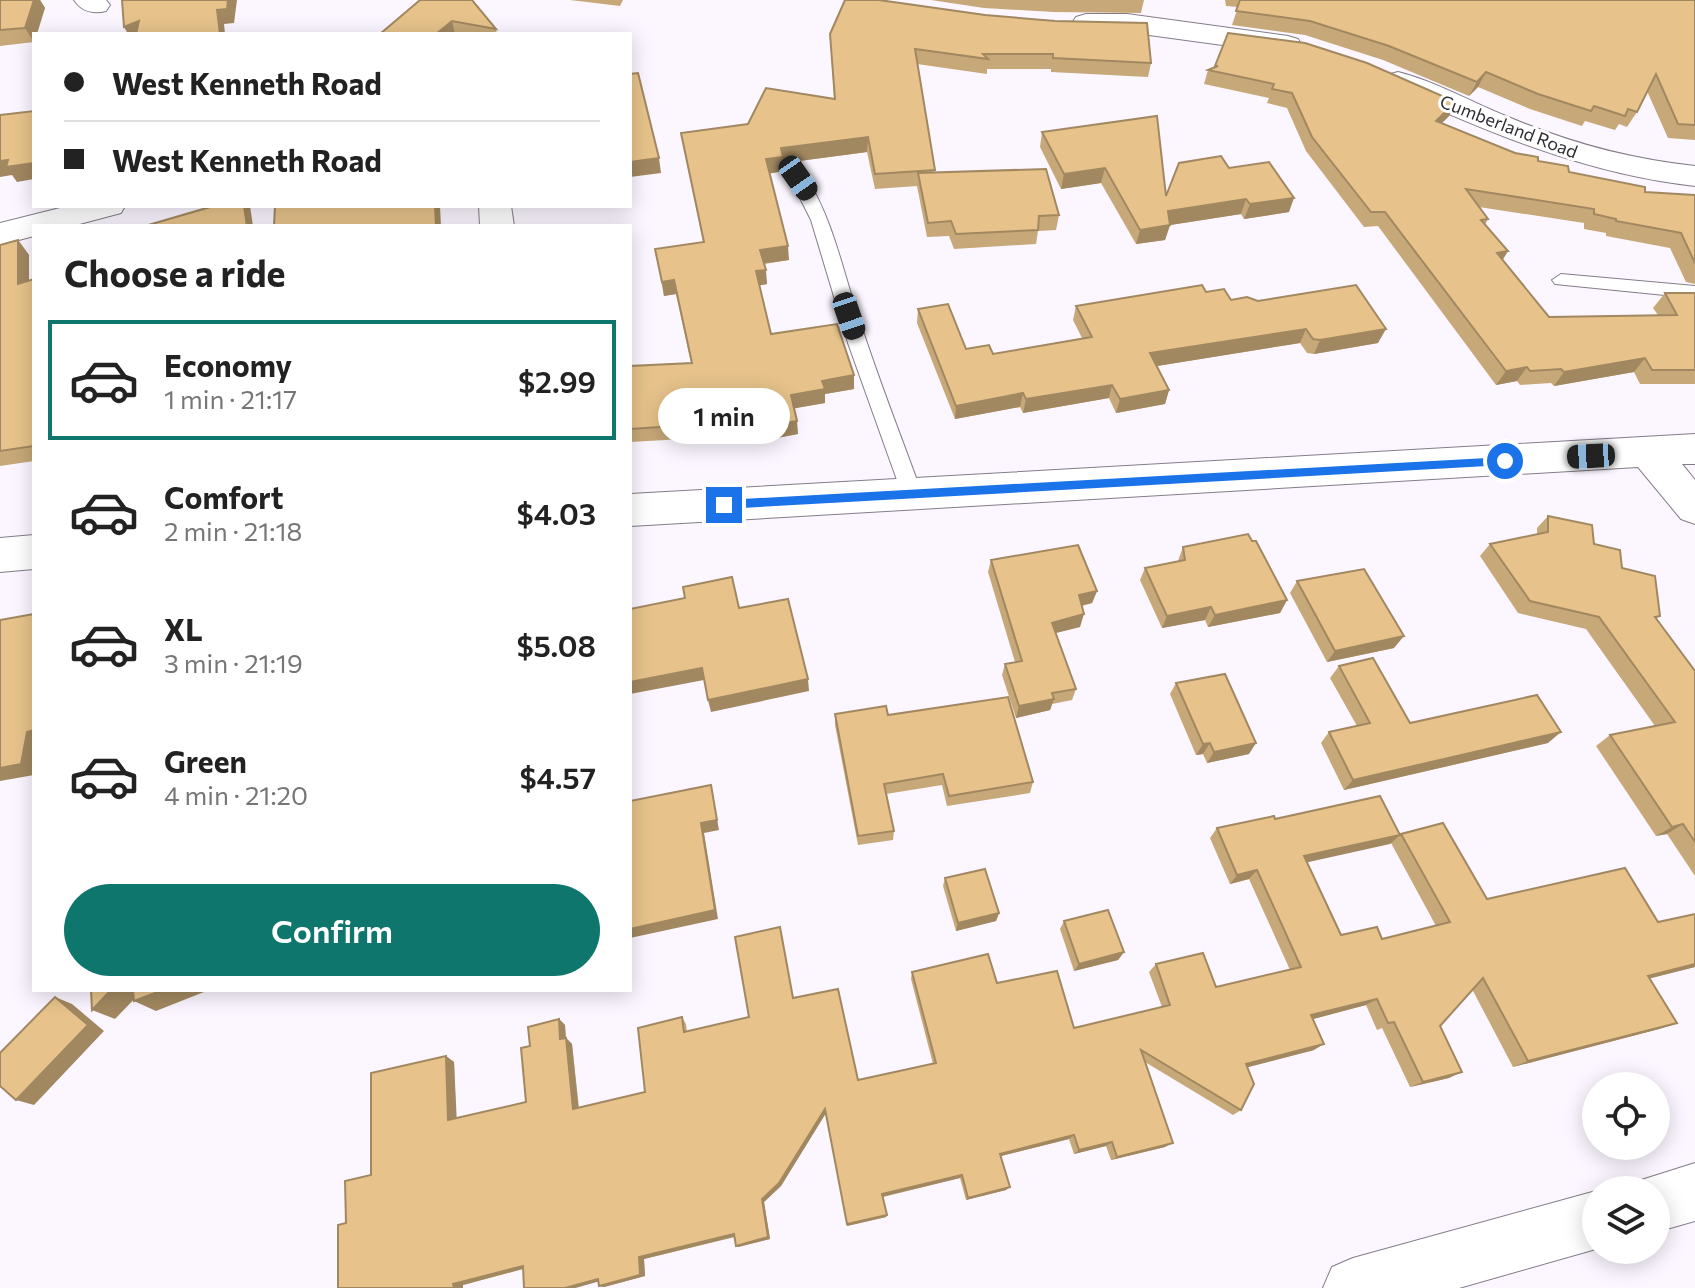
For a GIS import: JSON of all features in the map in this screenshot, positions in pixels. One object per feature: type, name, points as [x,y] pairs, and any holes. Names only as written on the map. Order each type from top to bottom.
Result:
[{"type":"street","points":[[1181,0],[1182,30]]},
{"type":"street","points":[[1053,24],[1127,23],[1318,51]]},
{"type":"street","name":"Cumberland Road","points":[[1372,69],[1536,139],[1610,163],[1695,176]]},
{"type":"street","points":[[39,224],[101,208]]},
{"type":"street","points":[[0,234],[32,226]]},
{"type":"street","points":[[632,510],[1695,449]]},
{"type":"street","points":[[1649,453],[1695,508]]},
{"type":"street","points":[[0,555],[32,552]]},
{"type":"street","points":[[1670,1199],[1695,1192]]},
{"type":"street","points":[[1353,1288],[1582,1224]]},
{"type":"lane","points":[[798,178],[811,196],[825,226],[840,289],[912,494]]},
{"type":"lane","points":[[1561,280],[1695,292]]},
{"type":"building","points":[[0,0],[34,0],[25,28],[0,30]]},
{"type":"building","points":[[122,0],[228,0],[227,9],[217,10],[220,32],[136,32],[139,21],[124,27]]},
{"type":"building","points":[[420,0],[472,0],[496,29],[452,21],[438,32],[382,32]]},
{"type":"building","points":[[845,0],[879,0],[1055,21],[1147,23],[1151,63],[1053,58],[1053,54],[983,54],[988,59],[915,49],[935,170],[875,174],[868,137],[781,148],[783,157],[766,159],[788,246],[760,250],[766,270],[756,271],[771,334],[837,324],[854,375],[822,381],[825,389],[791,395],[797,421],[754,428],[752,421],[632,429],[632,366],[692,363],[674,280],[662,282],[655,249],[704,242],[681,133],[748,124],[766,88],[835,99],[830,34]]},
{"type":"building","points":[[1240,0],[1695,0],[1695,125],[1678,124],[1656,74],[1637,112],[1628,109],[1625,116],[1594,106],[1591,111],[1538,94],[1486,72],[1477,82],[1389,46],[1310,21],[1236,11]]},
{"type":"building","points":[[1228,33],[1305,43],[1367,63],[1456,102],[1436,121],[1515,153],[1538,157],[1538,161],[1568,166],[1569,172],[1645,187],[1645,192],[1695,195],[1695,263],[1681,233],[1616,221],[1594,214],[1594,209],[1466,189],[1488,219],[1481,220],[1508,251],[1497,253],[1549,317],[1677,315],[1665,293],[1695,293],[1695,370],[1652,370],[1645,358],[1564,372],[1561,369],[1530,371],[1527,367],[1506,371],[1385,212],[1371,212],[1312,137],[1292,93],[1272,89],[1274,84],[1208,70],[1218,66],[1215,66]]},
{"type":"building","points":[[638,73],[659,158],[632,162],[632,74]]},
{"type":"building","points":[[32,111],[32,163],[6,167],[8,160],[0,161],[0,115]]},
{"type":"building","points":[[1157,116],[1166,196],[1179,163],[1221,156],[1229,168],[1269,162],[1294,198],[1250,204],[1246,199],[1168,211],[1170,225],[1140,230],[1105,168],[1064,174],[1042,132]]},
{"type":"building","points":[[1046,169],[1059,215],[1039,216],[1038,230],[956,234],[951,221],[928,223],[918,173]]},
{"type":"building","points":[[207,208],[244,208],[247,224],[152,224]]},
{"type":"building","points":[[275,208],[435,208],[436,224],[274,224]]},
{"type":"building","points":[[18,240],[18,284],[32,280],[32,446],[0,451],[0,245]]},
{"type":"building","points":[[1202,285],[1206,292],[1224,289],[1231,300],[1247,297],[1258,301],[1356,285],[1386,329],[1320,340],[1313,339],[1306,329],[1150,353],[1169,390],[1120,399],[1112,385],[1026,399],[1023,393],[956,406],[918,309],[948,304],[966,349],[989,345],[993,354],[1092,337],[1076,306]]},
{"type":"building","points":[[1548,516],[1592,525],[1594,544],[1620,550],[1622,568],[1655,576],[1660,616],[1655,617],[1695,671],[1695,842],[1683,824],[1672,827],[1610,735],[1675,722],[1599,617],[1530,601],[1490,544],[1548,532]]},
{"type":"building","points":[[1248,534],[1252,541],[1256,541],[1287,600],[1215,615],[1211,607],[1167,616],[1145,568],[1185,560],[1183,547]]},
{"type":"building","points":[[1078,545],[1097,591],[1079,595],[1084,614],[1052,623],[1076,689],[1052,693],[1054,699],[1019,706],[1005,664],[1022,661],[991,560]]},
{"type":"building","points":[[1364,569],[1404,636],[1335,651],[1297,581]]},
{"type":"building","points":[[732,577],[739,608],[788,599],[808,679],[708,700],[702,668],[632,682],[632,609],[685,598],[683,587]]},
{"type":"building","points":[[32,614],[32,731],[27,732],[21,764],[0,768],[0,620]]},
{"type":"building","points":[[1373,658],[1410,723],[1537,695],[1561,732],[1353,780],[1329,732],[1370,723],[1339,666]]},
{"type":"building","points":[[1225,674],[1256,743],[1214,752],[1210,743],[1203,744],[1176,683]]},
{"type":"building","points":[[1008,697],[1033,782],[949,796],[943,774],[884,784],[894,831],[858,836],[835,714],[886,706],[888,715]]},
{"type":"building","points":[[711,785],[717,820],[701,823],[715,910],[632,929],[632,801]]},
{"type":"building","points":[[1380,796],[1400,835],[1304,856],[1341,935],[1377,927],[1382,939],[1450,922],[1401,834],[1443,823],[1487,899],[1625,868],[1658,922],[1695,914],[1695,964],[1648,976],[1677,1023],[1528,1061],[1483,978],[1440,1026],[1462,1072],[1423,1082],[1394,1022],[1388,1023],[1377,999],[1311,1015],[1324,1044],[1246,1064],[1254,1084],[1241,1110],[1141,1050],[1173,1143],[1117,1157],[1112,1142],[1079,1150],[1074,1135],[1000,1154],[1010,1187],[968,1198],[962,1175],[882,1194],[887,1215],[847,1224],[825,1109],[779,1183],[762,1199],[768,1237],[736,1246],[734,1234],[639,1257],[640,1275],[599,1286],[598,1279],[565,1288],[524,1288],[523,1266],[453,1284],[454,1288],[338,1288],[338,1225],[346,1223],[345,1181],[371,1175],[371,1073],[446,1056],[448,1120],[526,1102],[521,1048],[530,1046],[528,1027],[559,1019],[560,1039],[566,1038],[573,1109],[645,1092],[638,1028],[682,1017],[684,1032],[749,1017],[735,937],[780,927],[793,998],[838,989],[858,1080],[936,1063],[912,972],[988,954],[997,983],[1057,971],[1074,1028],[1170,1005],[1156,964],[1203,953],[1216,987],[1301,967],[1257,870],[1237,875],[1217,828]]},
{"type":"building","points":[[985,869],[999,913],[958,923],[945,878]]},
{"type":"building","points":[[1108,910],[1124,952],[1079,964],[1064,921]]},
{"type":"building","points":[[91,992],[109,992],[92,1010]]},
{"type":"building","points":[[133,992],[158,992],[134,1001]]},
{"type":"building","points":[[55,997],[88,1025],[16,1100],[0,1086],[0,1053]]},
{"type":"route","points":[[724,505],[1505,461]]}]
